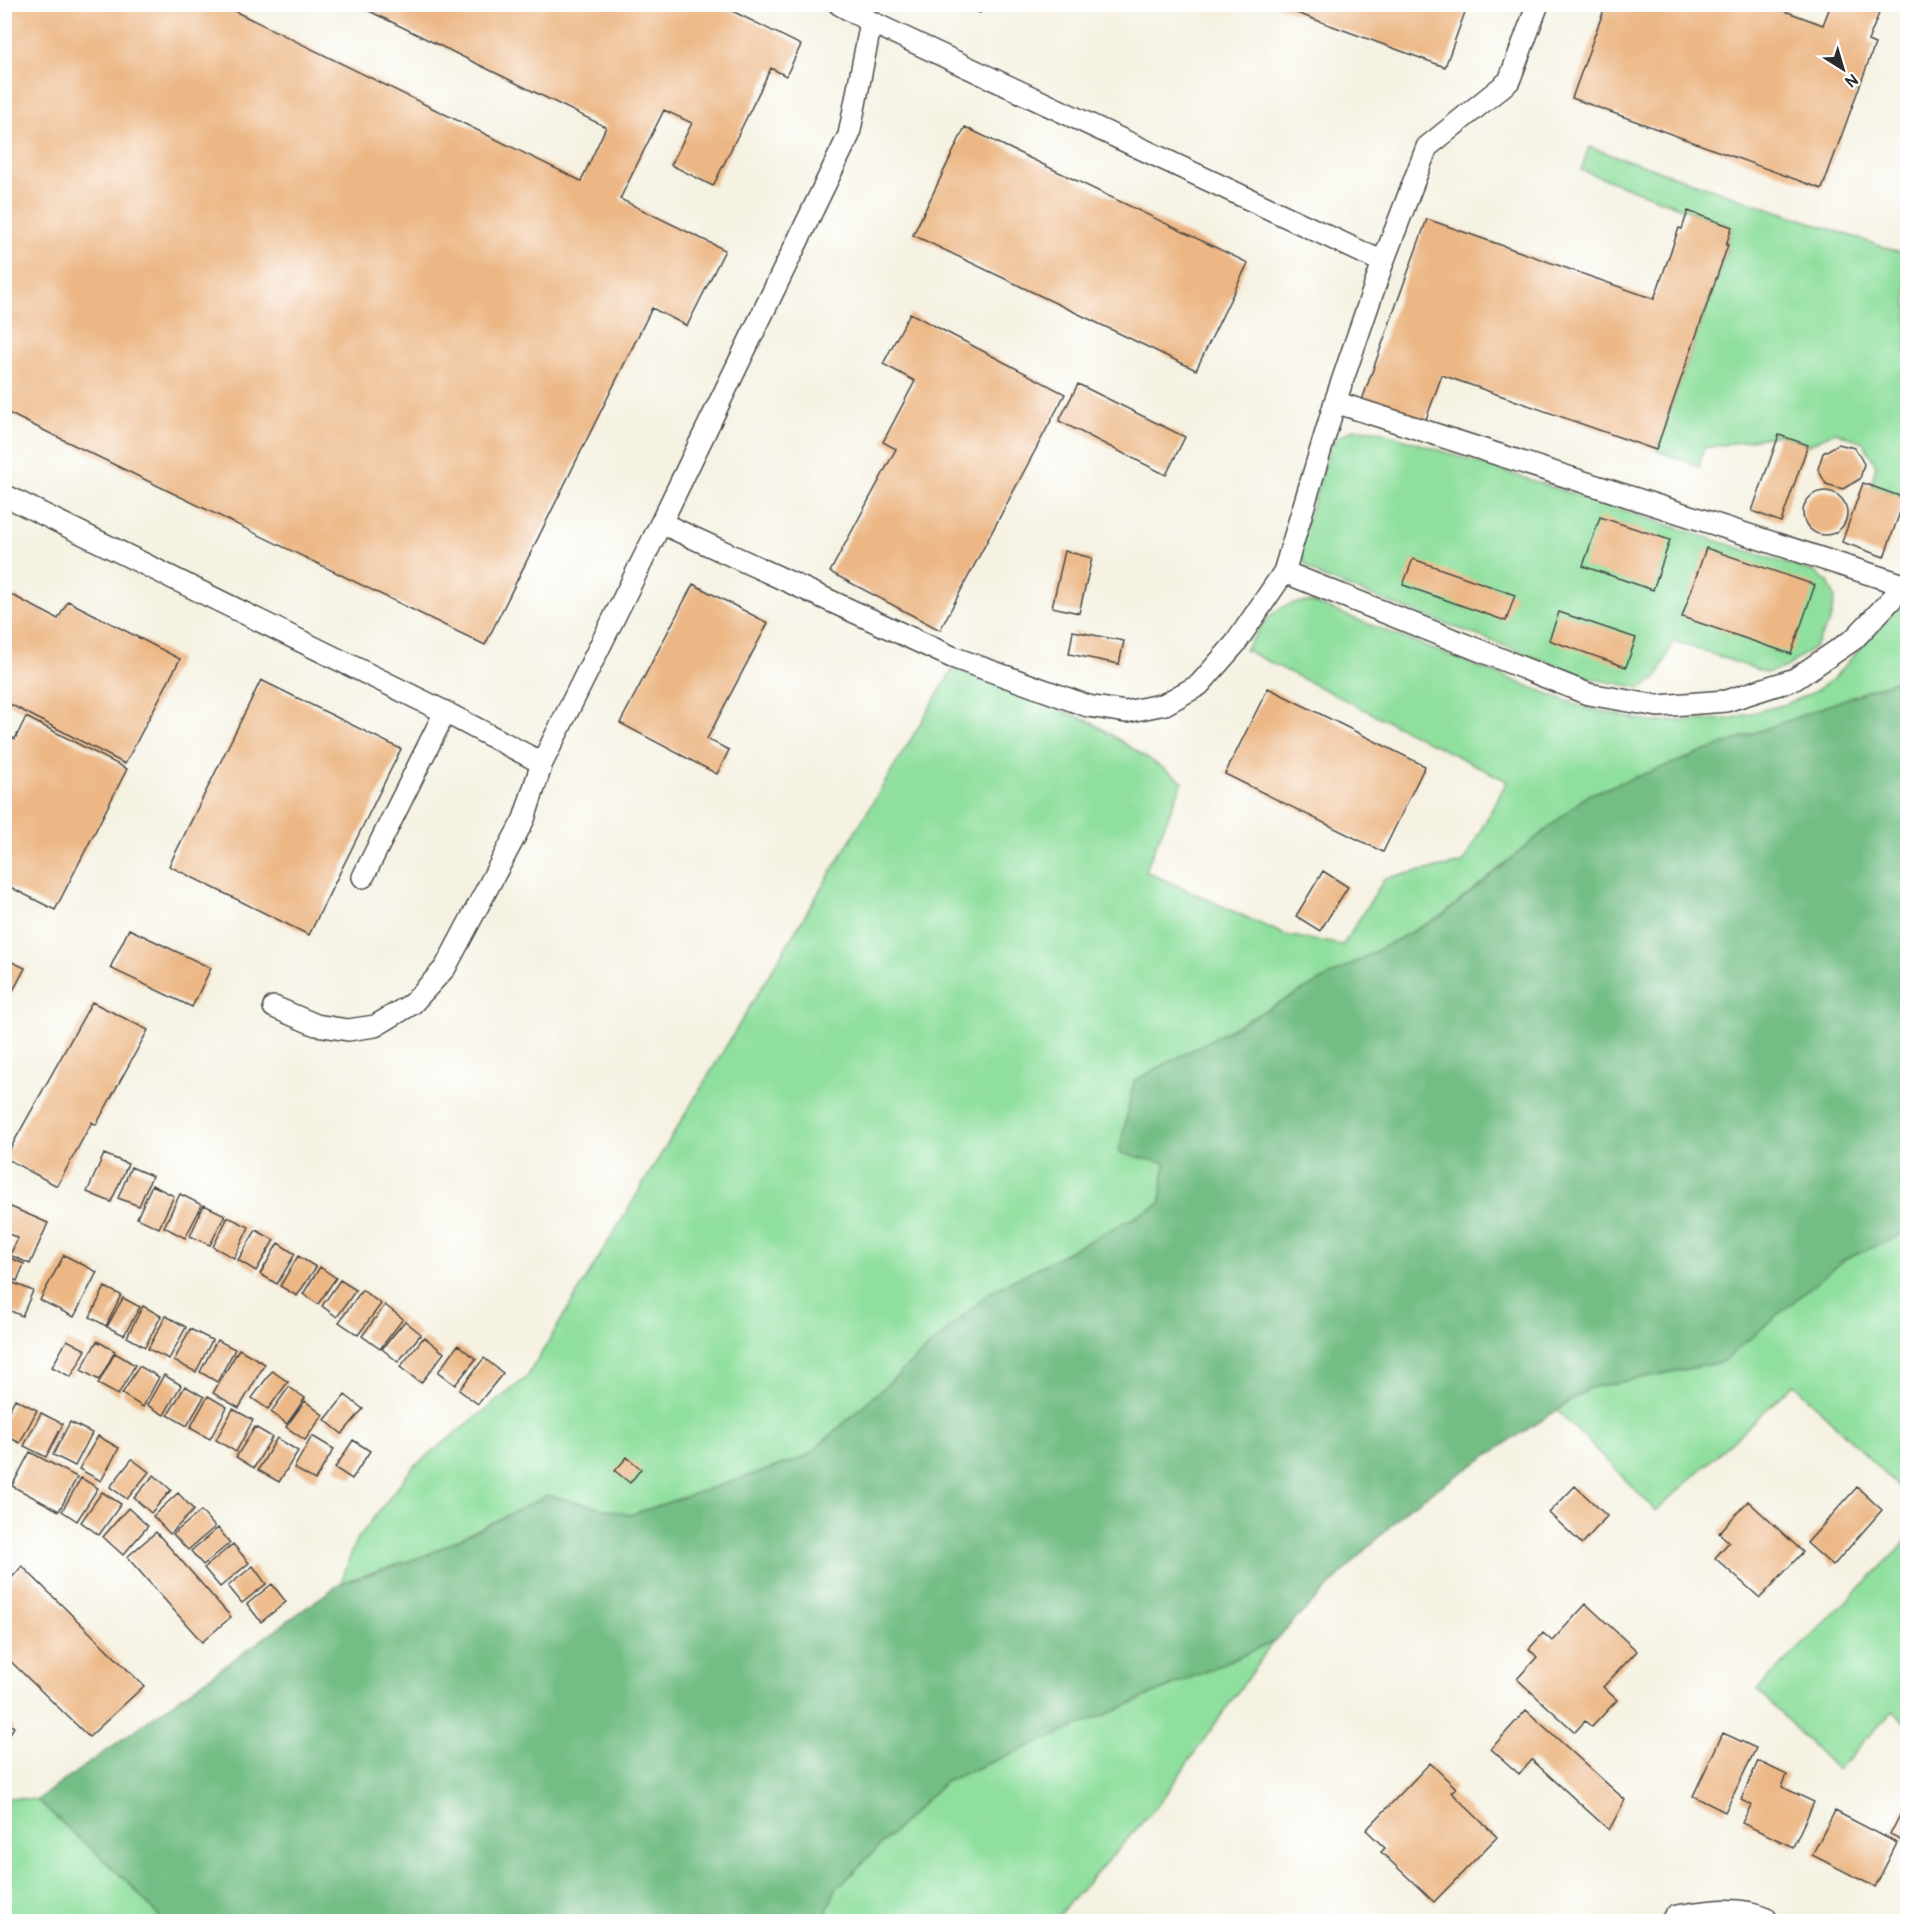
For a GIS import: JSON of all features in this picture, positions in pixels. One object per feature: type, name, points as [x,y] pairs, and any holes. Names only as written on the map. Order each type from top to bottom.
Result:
[{"type":"street","points":[[1678,1922],[1714,1916],[1753,1919],[1761,1922]]},
{"type":"lane","points":[[839,4],[871,22],[1383,262]]},
{"type":"lane","points":[[661,523],[952,657],[1088,706],[1126,712],[1165,704],[1199,685],[1235,644],[1284,572],[1335,402],[1383,262],[1427,147],[1509,81],[1538,4]]},
{"type":"lane","points":[[274,1007],[316,1025],[348,1030],[375,1026],[412,1004],[445,968],[524,819],[542,763],[849,135],[871,22]]},
{"type":"lane","points":[[1284,572],[1588,694],[1658,706],[1726,701],[1795,679],[1854,639],[1906,584],[1335,402]]},
{"type":"lane","points":[[7,502],[445,712],[542,763]]},
{"type":"lane","points":[[363,877],[445,712]]},
{"type":"green space","points":[[1589,147],[1907,255],[1907,499],[1871,486],[1876,466],[1863,442],[1835,432],[1808,445],[1779,435],[1704,448],[1699,467],[1656,450],[1728,246],[1726,245],[1732,227],[1581,170]]},
{"type":"green space","points":[[1354,429],[1377,430],[1816,573],[1828,582],[1835,597],[1830,621],[1815,646],[1787,667],[1767,673],[1674,641],[1657,678],[1641,688],[1593,679],[1324,578],[1307,566],[1299,548],[1330,448],[1339,436]]},
{"type":"green space","points":[[1907,595],[1907,676],[1588,795],[1443,915],[1134,1081],[1165,1163],[1160,1204],[989,1293],[806,1457],[630,1515],[548,1495],[427,1555],[341,1583],[355,1542],[413,1467],[527,1377],[955,666],[1091,722],[1183,781],[1145,871],[1285,935],[1343,945],[1385,878],[1463,863],[1507,781],[1245,650],[1265,622],[1279,609],[1288,605],[1312,602],[1582,707],[1651,722],[1729,719],[1786,704],[1812,693],[1833,679]]},
{"type":"green space","points":[[1907,676],[1907,1233],[1843,1260],[1722,1362],[1590,1388],[1409,1507],[1273,1642],[944,1782],[835,1890],[823,1921],[163,1921],[129,1883],[37,1800],[341,1583],[427,1555],[548,1495],[630,1515],[806,1457],[989,1293],[1160,1204],[1165,1163],[1119,1153],[1134,1081],[1443,915],[1588,795]]},
{"type":"green space","points":[[1907,1233],[1907,1496],[1794,1384],[1656,1511],[1557,1410],[1590,1388],[1722,1362],[1843,1260]]},
{"type":"green space","points":[[1907,1541],[1907,1724],[1893,1711],[1837,1770],[1757,1690]]},
{"type":"green space","points":[[1273,1642],[1158,1805],[1053,1921],[823,1922],[835,1890],[944,1782]]},
{"type":"green space","points":[[4,1797],[37,1800],[129,1883],[163,1921],[5,1921]]},
{"type":"building","points":[[4,4],[220,4],[581,181],[606,127],[355,4],[718,4],[801,45],[786,76],[771,68],[713,186],[671,165],[692,123],[664,110],[620,199],[725,250],[687,326],[652,308],[485,645],[4,411]]},
{"type":"building","points":[[958,4],[984,4],[980,13]]},
{"type":"building","points":[[1272,4],[1468,4],[1445,67]]},
{"type":"building","points":[[1606,4],[1766,4],[1823,25],[1831,4],[1863,4],[1880,11],[1868,41],[1875,44],[1822,189],[1572,98]]},
{"type":"building","points":[[965,127],[1248,263],[1196,370],[913,235]]},
{"type":"building","points":[[1688,211],[1732,227],[1726,245],[1728,245],[1656,450],[1442,375],[1425,422],[1362,400],[1427,219],[1654,299],[1679,228],[1682,229]]},
{"type":"building","points":[[910,313],[1065,394],[940,630],[830,572],[896,449],[883,442],[915,381],[883,364]]},
{"type":"building","points":[[1078,384],[1185,437],[1166,475],[1059,421]]},
{"type":"building","points":[[1779,435],[1808,445],[1781,522],[1752,511]]},
{"type":"building","points":[[1838,444],[1855,448],[1864,464],[1860,479],[1843,489],[1826,484],[1818,469],[1823,453]]},
{"type":"building","points":[[1863,483],[1905,498],[1884,557],[1842,542]]},
{"type":"building","points":[[1825,491],[1840,498],[1847,513],[1840,528],[1825,535],[1810,528],[1803,513],[1810,498]]},
{"type":"building","points":[[1600,517],[1670,540],[1653,590],[1583,566]]},
{"type":"building","points":[[1706,548],[1815,585],[1791,654],[1682,617]]},
{"type":"building","points":[[1065,551],[1092,558],[1079,613],[1052,607]]},
{"type":"building","points":[[1413,559],[1515,595],[1506,621],[1403,585]]},
{"type":"building","points":[[693,584],[768,623],[707,739],[729,750],[717,774],[620,723]]},
{"type":"building","points":[[6,592],[58,619],[68,601],[180,659],[125,764],[4,701],[4,596]]},
{"type":"building","points":[[1559,612],[1636,638],[1626,667],[1549,640]]},
{"type":"building","points":[[1073,631],[1124,641],[1119,664],[1069,654]]},
{"type":"building","points":[[261,680],[401,749],[309,935],[169,866]]},
{"type":"building","points":[[1268,688],[1425,766],[1383,852],[1225,774]]},
{"type":"building","points":[[26,717],[127,769],[55,910],[4,884],[4,744],[9,736],[15,739]]},
{"type":"building","points":[[1323,871],[1348,887],[1320,931],[1296,916]]},
{"type":"building","points":[[129,929],[211,968],[192,1007],[110,968]]},
{"type":"building","points":[[4,958],[25,968],[4,1008]]},
{"type":"building","points":[[92,1002],[148,1030],[96,1125],[92,1122],[57,1186],[5,1158]]},
{"type":"building","points":[[104,1154],[128,1164],[111,1202],[87,1192]]},
{"type":"building","points":[[131,1167],[152,1176],[139,1206],[118,1198]]},
{"type":"building","points":[[152,1185],[174,1196],[159,1228],[137,1218]]},
{"type":"building","points":[[180,1194],[202,1205],[185,1238],[164,1227]]},
{"type":"building","points":[[4,1204],[48,1223],[30,1264],[10,1255],[18,1238],[4,1232]]},
{"type":"building","points":[[204,1205],[225,1215],[210,1245],[190,1236]]},
{"type":"building","points":[[228,1217],[249,1227],[234,1258],[213,1247]]},
{"type":"building","points":[[256,1230],[274,1240],[256,1271],[238,1260]]},
{"type":"building","points":[[278,1243],[295,1254],[277,1284],[260,1274]]},
{"type":"building","points":[[4,1255],[24,1264],[17,1281],[4,1275]]},
{"type":"building","points":[[64,1255],[97,1272],[74,1317],[40,1300]]},
{"type":"building","points":[[298,1256],[316,1267],[297,1296],[280,1286]]},
{"type":"building","points":[[320,1267],[336,1278],[318,1304],[303,1294]]},
{"type":"building","points":[[4,1279],[33,1291],[22,1316],[4,1308]]},
{"type":"building","points":[[340,1280],[356,1290],[337,1317],[322,1306]]},
{"type":"building","points":[[105,1287],[121,1295],[106,1326],[90,1317]]},
{"type":"building","points":[[362,1290],[381,1304],[358,1335],[339,1322]]},
{"type":"building","points":[[123,1298],[140,1307],[124,1335],[107,1327]]},
{"type":"building","points":[[385,1305],[403,1319],[380,1349],[362,1336]]},
{"type":"building","points":[[143,1306],[161,1316],[145,1347],[127,1337]]},
{"type":"building","points":[[166,1316],[186,1327],[169,1359],[148,1349]]},
{"type":"building","points":[[405,1321],[421,1334],[398,1362],[382,1349]]},
{"type":"building","points":[[190,1329],[212,1340],[196,1372],[174,1361]]},
{"type":"building","points":[[424,1337],[444,1353],[421,1383],[400,1367]]},
{"type":"building","points":[[67,1340],[86,1350],[71,1377],[52,1367]]},
{"type":"building","points":[[217,1340],[235,1349],[217,1382],[200,1372]]},
{"type":"building","points":[[97,1341],[115,1351],[99,1380],[81,1370]]},
{"type":"building","points":[[458,1345],[476,1359],[455,1385],[438,1372]]},
{"type":"building","points":[[239,1349],[265,1364],[239,1408],[213,1393]]},
{"type":"building","points":[[115,1353],[135,1365],[118,1395],[98,1384]]},
{"type":"building","points":[[484,1358],[503,1373],[478,1404],[459,1390]]},
{"type":"building","points":[[139,1366],[159,1377],[143,1407],[122,1394]]},
{"type":"building","points":[[272,1371],[288,1382],[268,1409],[252,1398]]},
{"type":"building","points":[[164,1375],[181,1385],[164,1415],[147,1405]]},
{"type":"building","points":[[185,1386],[204,1397],[187,1426],[168,1415]]},
{"type":"building","points":[[289,1387],[305,1398],[287,1424],[271,1412]]},
{"type":"building","points":[[345,1395],[363,1409],[342,1434],[325,1420]]},
{"type":"building","points":[[208,1396],[227,1407],[210,1439],[190,1428]]},
{"type":"building","points":[[15,1399],[37,1410],[20,1443],[4,1435],[4,1420]]},
{"type":"building","points":[[305,1401],[323,1415],[305,1440],[286,1427]]},
{"type":"building","points":[[233,1409],[253,1420],[236,1452],[216,1440]]},
{"type":"building","points":[[41,1413],[63,1424],[46,1457],[24,1446]]},
{"type":"building","points":[[70,1422],[92,1433],[75,1466],[53,1455]]},
{"type":"building","points":[[255,1427],[272,1437],[254,1468],[236,1457]]},
{"type":"building","points":[[98,1436],[119,1448],[101,1481],[79,1469]]},
{"type":"building","points":[[312,1436],[334,1449],[315,1480],[294,1468]]},
{"type":"building","points":[[277,1438],[298,1451],[279,1482],[258,1470]]},
{"type":"building","points":[[353,1440],[370,1451],[352,1479],[335,1468]]},
{"type":"building","points":[[30,1452],[77,1477],[59,1511],[12,1486]]},
{"type":"building","points":[[627,1457],[641,1469],[630,1483],[615,1471]]},
{"type":"building","points":[[132,1459],[149,1472],[127,1499],[110,1487]]},
{"type":"building","points":[[154,1475],[171,1490],[151,1513],[134,1498]]},
{"type":"building","points":[[81,1478],[98,1488],[77,1521],[62,1511]]},
{"type":"building","points":[[1575,1486],[1607,1516],[1582,1544],[1549,1513]]},
{"type":"building","points":[[1857,1487],[1882,1510],[1833,1566],[1807,1543]]},
{"type":"building","points":[[102,1492],[121,1504],[99,1535],[81,1522]]},
{"type":"building","points":[[178,1493],[194,1510],[170,1534],[153,1516]]},
{"type":"building","points":[[1748,1501],[1803,1552],[1760,1598],[1715,1558],[1729,1542],[1719,1533]]},
{"type":"building","points":[[128,1508],[148,1526],[123,1555],[103,1537]]},
{"type":"building","points":[[201,1511],[215,1527],[188,1550],[173,1534]]},
{"type":"building","points":[[218,1528],[230,1543],[203,1565],[191,1551]]},
{"type":"building","points":[[156,1532],[231,1617],[202,1642],[127,1557]]},
{"type":"building","points":[[233,1544],[249,1563],[220,1587],[204,1568]]},
{"type":"building","points":[[22,1566],[144,1686],[89,1737],[4,1655],[4,1587]]},
{"type":"building","points":[[253,1566],[266,1584],[242,1603],[228,1586]]},
{"type":"building","points":[[272,1584],[286,1602],[261,1622],[247,1604]]},
{"type":"building","points":[[1586,1604],[1637,1651],[1603,1687],[1617,1700],[1592,1727],[1585,1721],[1575,1732],[1517,1679],[1537,1657],[1529,1649],[1543,1633],[1552,1641]]},
{"type":"building","points":[[1526,1710],[1625,1800],[1609,1830],[1532,1760],[1519,1774],[1491,1749]]},
{"type":"building","points":[[4,1721],[14,1727],[4,1744]]},
{"type":"building","points":[[1723,1733],[1756,1748],[1725,1812],[1693,1796]]},
{"type":"building","points":[[1758,1761],[1787,1775],[1782,1787],[1814,1802],[1793,1847],[1742,1823],[1751,1805],[1741,1800]]},
{"type":"building","points":[[1430,1763],[1456,1788],[1451,1792],[1497,1837],[1434,1902],[1381,1852],[1385,1848],[1366,1830]]},
{"type":"building","points":[[1904,1807],[1908,1809],[1908,1844],[1890,1835]]},
{"type":"building","points":[[1835,1811],[1897,1843],[1875,1887],[1812,1855]]}]
